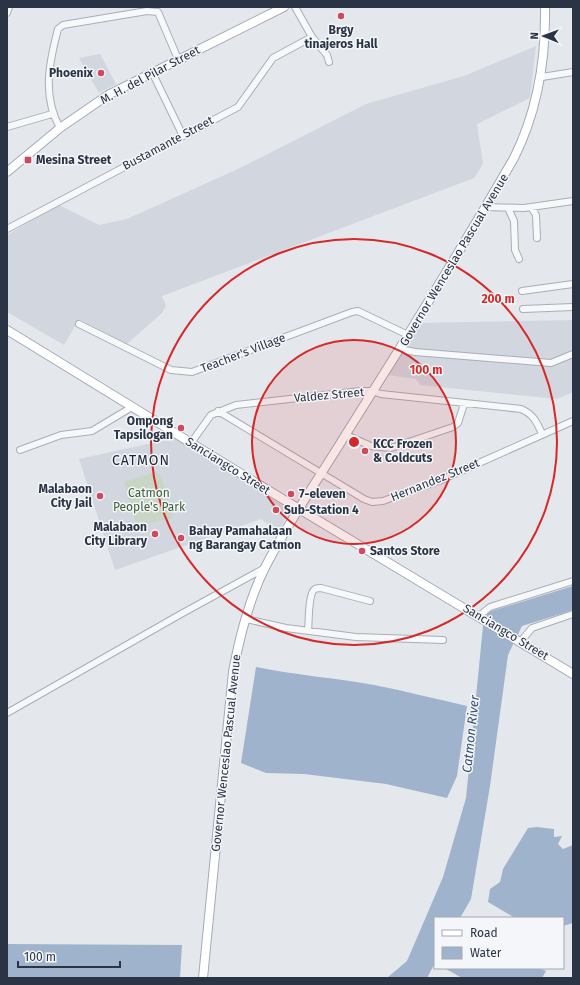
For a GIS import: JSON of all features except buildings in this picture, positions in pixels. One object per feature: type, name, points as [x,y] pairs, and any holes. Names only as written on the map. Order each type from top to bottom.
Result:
[{"type":"main road","name":"M. H. del Pilar Street","points":[[7,172],[60,128],[108,94],[284,7]]},
{"type":"main road","name":"Governor Wenceslao Pascual Avenue","points":[[203,978],[233,672],[246,619],[265,568],[298,509],[400,349],[486,207],[521,145],[534,107],[542,77],[545,7]]},
{"type":"main road","name":"Sanciangco Street","points":[[7,330],[298,509],[479,616],[573,674]]},
{"type":"street","points":[[7,13],[9,7]]},
{"type":"street","points":[[295,7],[312,37],[327,55],[329,62]]},
{"type":"street","points":[[60,128],[52,114],[48,85],[58,29],[63,25],[147,11],[158,12],[178,59]]},
{"type":"street","name":"Bustamante Street","points":[[7,229],[238,107],[273,58],[312,37]]},
{"type":"street","points":[[152,72],[183,136]]},
{"type":"street","points":[[542,77],[573,72]]},
{"type":"street","points":[[7,127],[52,114]]},
{"type":"street","points":[[486,207],[531,207],[573,201]]},
{"type":"street","points":[[531,207],[536,216],[537,238]]},
{"type":"street","points":[[508,208],[514,221],[515,250],[519,259]]},
{"type":"street","points":[[522,291],[573,284]]},
{"type":"street","points":[[523,309],[573,308]]},
{"type":"street","name":"Teacher's Village","points":[[79,324],[171,370],[182,372],[192,372],[358,311],[408,335]]},
{"type":"street","points":[[400,349],[415,352],[551,363],[573,354]]},
{"type":"street","name":"Valdez Street","points":[[191,443],[211,415],[236,405],[362,391],[372,391],[381,394],[464,404],[521,409],[533,416],[542,434]]},
{"type":"street","points":[[346,435],[379,448],[399,447],[454,427],[458,423],[464,404]]},
{"type":"street","points":[[20,450],[61,435],[96,429],[132,407]]},
{"type":"street","name":"Hernandez Street","points":[[218,411],[367,500],[379,502],[441,480],[573,421]]},
{"type":"street","points":[[7,713],[214,595],[265,568]]},
{"type":"street","points":[[479,616],[490,607],[573,581]]},
{"type":"street","points":[[308,631],[310,601],[312,593],[315,589],[321,588],[370,601]]},
{"type":"street","points":[[519,640],[532,628],[573,614]]},
{"type":"street","points":[[246,619],[308,631],[356,637],[443,640]]},
{"type":"shaded area","points":[[536,46],[530,98],[477,124],[483,164],[474,178],[162,296],[166,306],[162,313],[127,344],[79,319],[64,345],[7,312],[7,235],[59,205],[99,225],[127,219],[240,168],[366,104],[464,76]]},
{"type":"shaded area","points":[[100,54],[116,84],[99,93],[79,58]]},
{"type":"shaded area","points":[[573,320],[573,392],[557,399],[420,385],[416,379],[388,375],[419,323]]},
{"type":"shaded area","points":[[175,438],[290,510],[278,532],[261,519],[115,570],[79,459]]},
{"type":"green space","name":"Catmon People's Park","points":[[155,472],[161,476],[173,517],[137,527],[124,482]]},
{"type":"water","points":[[573,586],[573,610],[522,626],[508,655],[490,786],[471,899],[461,917],[434,917],[434,965],[427,978],[387,978],[407,961],[443,877],[466,798],[483,626],[488,612]]},
{"type":"water","points":[[256,667],[374,685],[467,706],[457,776],[447,798],[386,784],[304,774],[266,773],[241,763]]},
{"type":"water","points":[[537,827],[554,829],[554,837],[562,836],[558,844],[563,849],[573,845],[573,923],[564,926],[564,917],[513,917],[488,902],[490,889],[500,882],[503,869],[528,828]]},
{"type":"water","points":[[7,944],[182,945],[180,978],[7,978]]},
{"type":"water","points":[[446,969],[541,969],[546,971],[542,978],[462,978]]},
{"type":"place","name":"Brgy tinajeros Hall","points":[[341,16]]},
{"type":"place","name":"Phoenix","points":[[101,73]]},
{"type":"place","name":"Mesina Street","points":[[28,160]]},
{"type":"place","name":"Ompong Tapsilogan","points":[[181,428]]},
{"type":"place","name":"KCC Frozen & Coldcuts","points":[[365,451]]},
{"type":"place","name":"7-eleven","points":[[291,494]]},
{"type":"place","name":"Malabaon City Jail","points":[[100,496]]},
{"type":"place","name":"Sub-Station 4","points":[[276,510]]},
{"type":"place","name":"Malabaon City Library","points":[[155,534]]},
{"type":"place","name":"Bahay Pamahalaan ng Barangay Catmon","points":[[181,538]]},
{"type":"place","name":"Santos Store","points":[[362,551]]},
{"type":"district","name":"CATMON","points":[[141,460]]},
{"type":"water label","name":"Catmon River","points":[[470,734]]}]
